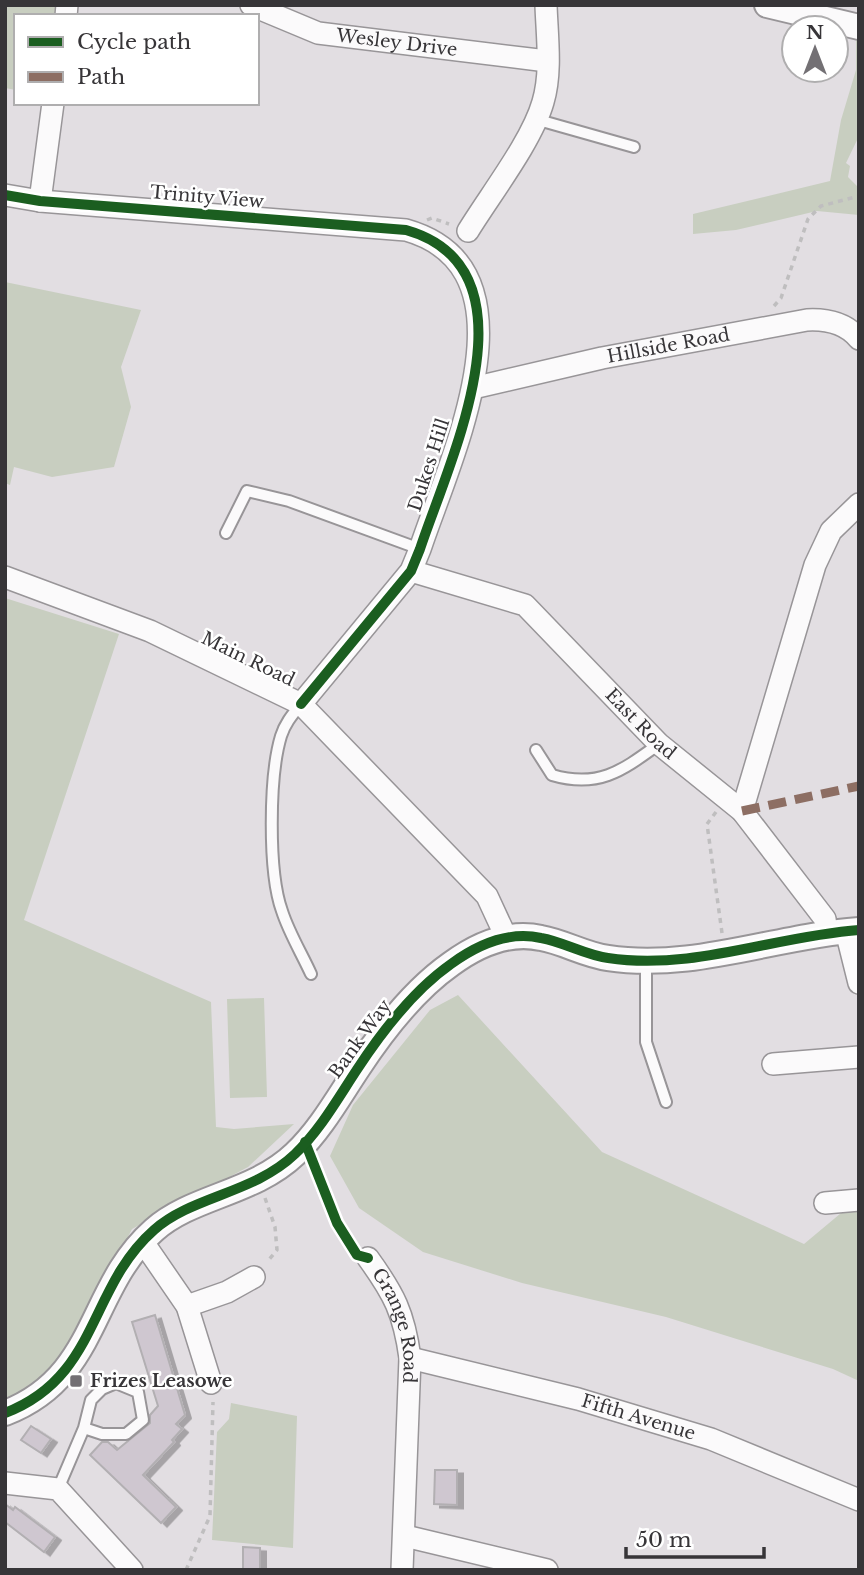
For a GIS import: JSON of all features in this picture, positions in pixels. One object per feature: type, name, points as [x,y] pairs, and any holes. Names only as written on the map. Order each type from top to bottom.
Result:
[{"type":"street","name":"Wesley Drive","points":[[251,5],[318,33],[547,61]]},
{"type":"street","points":[[468,231],[543,101],[547,61],[547,5]]},
{"type":"street","points":[[767,5],[859,27]]},
{"type":"street","points":[[40,201],[53,105]]},
{"type":"street","name":"Trinity View","points":[[5,195],[40,201],[406,230]]},
{"type":"street","name":"Dukes Hill","points":[[301,704],[411,571],[473,388],[480,326],[477,301],[469,283],[447,250],[429,237],[406,230]]},
{"type":"street","name":"Hillside Road","points":[[473,388],[756,327],[824,320],[844,326],[859,339]]},
{"type":"street","points":[[734,805],[819,555],[831,531],[859,504]]},
{"type":"street","name":"East Road","points":[[411,571],[526,605],[659,744],[734,805],[825,919],[844,931],[859,983]]},
{"type":"street","name":"Main Road","points":[[5,577],[143,628],[301,704],[487,896],[506,937]]},
{"type":"street","name":"Bank Way","points":[[5,1413],[20,1408],[54,1385],[70,1367],[86,1341],[123,1262],[143,1242],[174,1216],[256,1182],[294,1155],[327,1118],[381,1036],[407,1005],[450,965],[477,948],[506,937],[541,938],[607,958],[646,961],[699,958],[844,931]]},
{"type":"street","points":[[773,1064],[859,1057]]},
{"type":"street","points":[[825,1203],[859,1200]]},
{"type":"street","points":[[143,1242],[187,1306],[211,1383]]},
{"type":"street","name":"Grange Road","points":[[368,1258],[399,1304],[410,1358],[403,1465],[405,1536],[402,1570]]},
{"type":"street","points":[[187,1306],[226,1292],[254,1277]]},
{"type":"street","name":"Fifth Avenue","points":[[410,1358],[578,1399],[711,1439],[859,1500]]},
{"type":"street","points":[[5,1483],[58,1489],[131,1570]]},
{"type":"street","points":[[405,1536],[547,1570]]},
{"type":"lane","points":[[535,119],[634,147]]},
{"type":"lane","points":[[226,533],[247,491],[289,501],[420,549]]},
{"type":"lane","points":[[301,704],[289,719],[281,736],[275,779],[274,877],[282,913],[312,974]]},
{"type":"lane","points":[[536,750],[552,775],[570,781],[607,778],[659,744]]},
{"type":"lane","points":[[646,961],[646,1042],[666,1102]]},
{"type":"lane","points":[[58,1489],[84,1428],[90,1400],[116,1383],[138,1392],[142,1420],[127,1434],[103,1434],[84,1428]]},
{"type":"path","points":[[756,327],[781,298],[808,219],[821,206],[859,196]]},
{"type":"path","points":[[725,953],[707,824],[734,805]]},
{"type":"path","points":[[254,1277],[277,1250],[275,1227],[256,1182]]},
{"type":"path","points":[[186,1570],[210,1516],[211,1383]]},
{"type":"shaded area","points":[[5,5],[58,5],[56,14],[14,14],[14,90],[5,88]]},
{"type":"shaded area","points":[[856,40],[859,41],[859,136],[846,163],[850,166],[848,177],[859,188],[859,215],[817,211],[736,230],[693,234],[693,214],[830,181],[841,120],[856,70]]},
{"type":"shaded area","points":[[5,282],[141,310],[121,367],[131,407],[114,467],[52,477],[14,467],[10,485],[5,483]]},
{"type":"shaded area","points":[[5,598],[119,634],[24,920],[211,1002],[216,1127],[234,1129],[294,1124],[248,1167],[132,1229],[66,1358],[25,1393],[5,1400]]},
{"type":"shaded area","points":[[458,995],[602,1152],[804,1244],[859,1198],[859,1381],[833,1369],[666,1317],[522,1283],[423,1252],[359,1208],[330,1156],[353,1105],[430,1010]]},
{"type":"shaded area","points":[[264,998],[267,1097],[230,1098],[227,999]]},
{"type":"shaded area","points":[[231,1403],[297,1416],[293,1548],[212,1540],[217,1432],[229,1419]]},
{"type":"building","points":[[155,1315],[185,1415],[176,1424],[182,1429],[172,1440],[174,1442],[143,1475],[176,1507],[161,1523],[90,1455],[102,1442],[108,1442],[117,1450],[150,1423],[150,1415],[158,1406],[132,1322]]},
{"type":"building","points":[[31,1426],[51,1439],[41,1453],[21,1440]]},
{"type":"building","points":[[435,1470],[457,1470],[457,1505],[434,1504]]},
{"type":"building","points":[[5,1504],[13,1510],[15,1507],[55,1537],[44,1552],[5,1522]]},
{"type":"building","points":[[243,1547],[260,1548],[260,1570],[243,1570]]},
{"type":"marked path","points":[[742,811],[859,786]]},
{"type":"cycle path","points":[[5,195],[40,201],[406,230],[447,251],[470,284],[478,325],[475,371],[464,420],[420,549],[411,571],[301,704]]},
{"type":"cycle path","points":[[5,1413],[36,1397],[59,1377],[76,1355],[116,1278],[133,1253],[154,1230],[186,1209],[261,1178],[295,1154],[321,1124],[400,1012],[437,974],[472,951],[505,938],[529,936],[608,958],[671,960],[859,930]]},
{"type":"cycle path","points":[[305,1142],[337,1223],[357,1255],[368,1258]]},
{"type":"place","name":"Frizes Leasowe","points":[[76,1381]]}]
